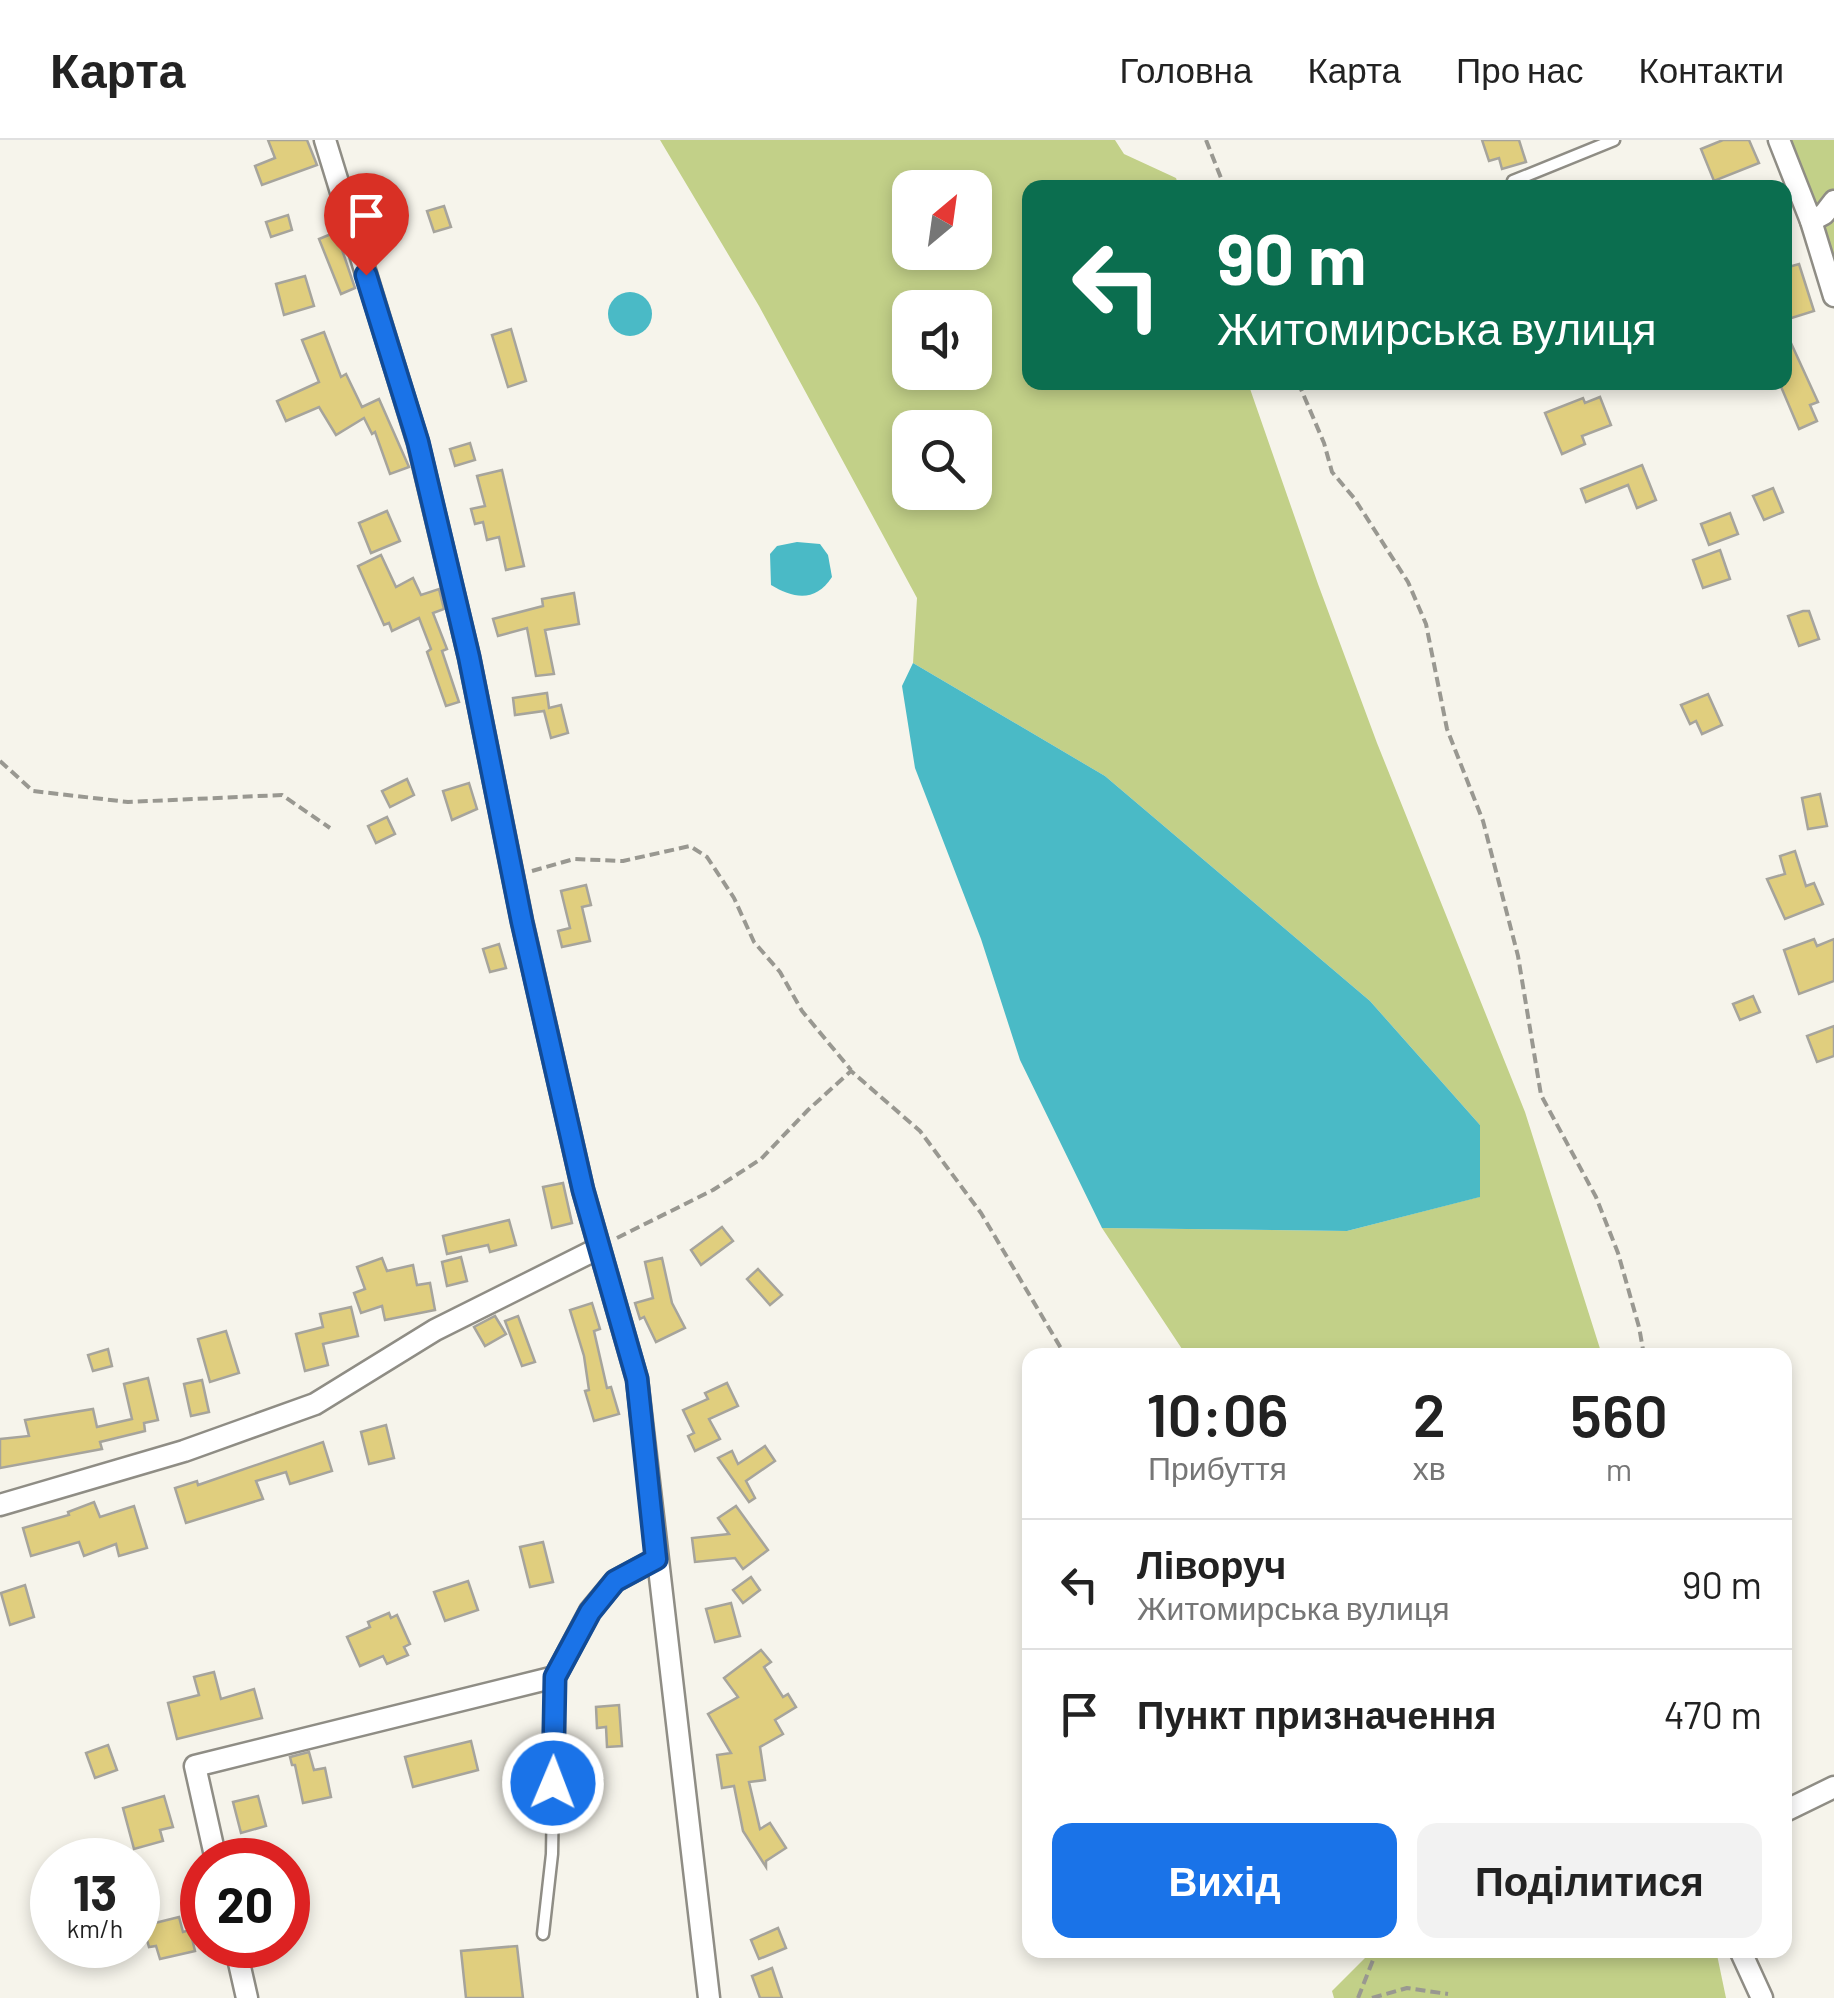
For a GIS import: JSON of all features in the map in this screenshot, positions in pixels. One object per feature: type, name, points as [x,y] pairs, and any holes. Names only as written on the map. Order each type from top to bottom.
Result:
[{"type":"street","points":[[325,140],[418,442],[599,1248],[637,1379],[709,1998]]},
{"type":"street","points":[[1779,140],[1811,221],[1834,296]]},
{"type":"street","points":[[1811,221],[1824,214],[1834,201]]},
{"type":"street","points":[[0,1505],[184,1450],[315,1404],[436,1330],[599,1248]]},
{"type":"street","points":[[211,1838],[195,1766],[555,1677],[590,1612],[615,1581],[656,1559]]},
{"type":"street","points":[[1792,1807],[1834,1787]]},
{"type":"street","points":[[1744,1958],[1762,1998]]},
{"type":"street","points":[[241,1968],[247,1998]]},
{"type":"lane","points":[[1515,180],[1614,140]]},
{"type":"lane","points":[[543,1934],[552,1854],[555,1677]]},
{"type":"path","points":[[1206,140],[1222,180]]},
{"type":"path","points":[[1301,390],[1332,472],[1354,498],[1408,582],[1426,624],[1447,730],[1483,821],[1518,956],[1542,1095],[1596,1197],[1640,1328],[1643,1348]]},
{"type":"path","points":[[0,761],[33,791],[128,802],[282,795],[330,828]]},
{"type":"path","points":[[514,880],[543,865],[574,859],[623,861],[690,846],[707,858],[734,898],[754,942],[780,972],[802,1011],[851,1070],[920,1131],[981,1213],[1061,1348]]},
{"type":"path","points":[[599,1248],[640,1223],[713,1190],[761,1159],[851,1070]]},
{"type":"path","points":[[1358,1998],[1374,1958]]},
{"type":"path","points":[[1372,1998],[1408,1988],[1448,1994]]},
{"type":"green space","points":[[660,140],[1115,140],[1124,154],[1176,178],[1022,180],[1022,390],[1250,390],[1377,743],[1525,1112],[1600,1348],[1181,1348],[1102,1228],[1347,1231],[1479,1197],[1480,1125],[1370,1001],[1105,776],[913,663],[917,598],[759,306]]},
{"type":"green space","points":[[1790,140],[1834,140],[1834,267]]},
{"type":"green space","points":[[1365,1958],[1718,1958],[1726,1998],[1334,1998],[1332,1991]]},
{"type":"water","points":[[630,292],[646,298],[652,314],[646,330],[630,336],[614,330],[608,314],[614,298]]},
{"type":"water","points":[[797,542],[820,544],[828,555],[832,577],[819,591],[804,596],[771,585],[770,554],[777,546]]},
{"type":"water","points":[[913,663],[1105,776],[1370,1001],[1480,1125],[1480,1197],[1347,1231],[1102,1228],[1020,1060],[981,939],[915,768],[902,686]]},
{"type":"building","points":[[268,140],[307,140],[317,165],[262,185],[255,166],[275,158]]},
{"type":"building","points":[[1482,140],[1519,140],[1526,162],[1502,169],[1499,158],[1489,161]]},
{"type":"building","points":[[1723,140],[1749,140],[1759,163],[1714,180],[1701,149]]},
{"type":"building","points":[[444,206],[451,227],[434,232],[427,211]]},
{"type":"building","points":[[288,215],[292,230],[271,237],[266,222]]},
{"type":"building","points":[[336,232],[355,288],[341,294],[319,239]]},
{"type":"building","points":[[1799,264],[1814,311],[1792,318],[1792,266]]},
{"type":"building","points":[[305,276],[314,306],[284,315],[276,284]]},
{"type":"building","points":[[511,329],[526,381],[508,387],[492,335]]},
{"type":"building","points":[[324,332],[341,377],[346,374],[362,407],[379,399],[409,467],[390,474],[375,432],[372,434],[364,418],[336,435],[319,407],[286,421],[277,401],[319,382],[302,340]]},
{"type":"building","points":[[1792,345],[1818,402],[1810,405],[1817,421],[1799,429],[1782,390],[1792,390]]},
{"type":"building","points":[[1600,397],[1611,425],[1582,436],[1585,444],[1562,454],[1545,413],[1583,398],[1585,403]]},
{"type":"building","points":[[470,443],[475,460],[455,466],[450,449]]},
{"type":"building","points":[[1642,465],[1656,500],[1637,508],[1628,485],[1586,502],[1581,489]]},
{"type":"building","points":[[502,470],[524,566],[506,570],[499,537],[487,540],[483,522],[475,524],[471,509],[485,506],[477,476]]},
{"type":"building","points":[[1773,488],[1783,512],[1764,520],[1753,496]]},
{"type":"building","points":[[387,511],[400,541],[371,553],[359,523]]},
{"type":"building","points":[[1730,513],[1738,534],[1709,545],[1701,524]]},
{"type":"building","points":[[1720,550],[1730,579],[1703,588],[1693,560]]},
{"type":"building","points":[[381,555],[396,587],[413,578],[421,595],[439,589],[444,609],[433,613],[447,649],[442,651],[459,702],[446,706],[419,618],[392,631],[389,623],[384,625],[358,566]]},
{"type":"building","points":[[574,593],[579,624],[545,630],[554,674],[536,676],[527,628],[498,636],[493,619],[543,606],[542,599]]},
{"type":"building","points":[[1809,611],[1819,639],[1799,646],[1788,616]]},
{"type":"building","points":[[547,693],[549,708],[561,705],[568,733],[551,738],[544,711],[515,715],[513,698]]},
{"type":"building","points":[[1708,694],[1722,725],[1702,734],[1696,721],[1690,724],[1681,705]]},
{"type":"building","points":[[407,779],[414,795],[390,807],[382,791]]},
{"type":"building","points":[[469,783],[477,809],[452,820],[443,791]]},
{"type":"building","points":[[1820,794],[1827,826],[1808,829],[1802,798]]},
{"type":"building","points":[[387,817],[395,834],[376,843],[368,826]]},
{"type":"building","points":[[1795,851],[1806,886],[1814,883],[1823,904],[1785,919],[1767,879],[1785,874],[1780,856]]},
{"type":"building","points":[[586,885],[591,905],[582,907],[590,941],[562,947],[558,931],[570,928],[561,891]]},
{"type":"building","points":[[1814,939],[1817,946],[1834,939],[1834,981],[1799,994],[1784,950]]},
{"type":"building","points":[[499,944],[506,968],[490,972],[483,949]]},
{"type":"building","points":[[1753,996],[1760,1012],[1740,1020],[1733,1004]]},
{"type":"building","points":[[1834,1026],[1834,1056],[1817,1062],[1807,1036]]},
{"type":"building","points":[[563,1183],[572,1223],[552,1228],[543,1187]]},
{"type":"building","points":[[509,1220],[516,1245],[490,1252],[488,1245],[447,1254],[443,1236]]},
{"type":"building","points":[[722,1227],[733,1241],[701,1265],[691,1250]]},
{"type":"building","points":[[461,1257],[467,1281],[447,1286],[442,1262]]},
{"type":"building","points":[[382,1258],[387,1271],[413,1265],[417,1285],[430,1283],[435,1310],[385,1320],[382,1306],[361,1313],[354,1293],[365,1289],[357,1267]]},
{"type":"building","points":[[662,1258],[672,1303],[685,1328],[656,1342],[644,1317],[640,1319],[635,1303],[653,1298],[645,1262]]},
{"type":"building","points":[[758,1269],[782,1295],[770,1305],[747,1279]]},
{"type":"building","points":[[592,1303],[600,1329],[594,1331],[607,1388],[611,1387],[619,1414],[594,1421],[585,1391],[589,1390],[584,1356],[570,1310]]},
{"type":"building","points":[[351,1307],[358,1336],[323,1344],[328,1365],[305,1371],[296,1334],[323,1327],[320,1314]]},
{"type":"building","points":[[495,1316],[506,1334],[485,1346],[474,1327]]},
{"type":"building","points":[[518,1316],[535,1362],[522,1366],[505,1321]]},
{"type":"building","points":[[226,1331],[239,1373],[210,1382],[198,1339]]},
{"type":"building","points":[[108,1349],[112,1366],[93,1371],[88,1355]]},
{"type":"building","points":[[148,1378],[158,1420],[144,1423],[145,1431],[100,1442],[102,1449],[0,1468],[0,1439],[29,1436],[25,1420],[93,1409],[97,1427],[132,1419],[124,1384]]},
{"type":"building","points":[[202,1380],[209,1412],[191,1416],[184,1384]]},
{"type":"building","points":[[727,1383],[738,1406],[709,1419],[720,1439],[695,1451],[688,1436],[694,1433],[683,1410],[708,1399],[705,1393]]},
{"type":"building","points":[[386,1425],[394,1458],[369,1464],[361,1432]]},
{"type":"building","points":[[323,1442],[332,1471],[290,1484],[286,1472],[256,1481],[263,1499],[186,1523],[175,1488],[197,1481],[198,1485]]},
{"type":"building","points":[[765,1446],[775,1461],[746,1481],[755,1498],[749,1502],[718,1458],[732,1451],[738,1464]]},
{"type":"building","points":[[94,1502],[100,1517],[134,1506],[147,1548],[119,1556],[116,1544],[84,1556],[79,1542],[31,1556],[23,1528],[69,1515],[68,1512]]},
{"type":"building","points":[[736,1506],[768,1550],[743,1569],[735,1558],[695,1562],[692,1538],[729,1534],[718,1518]]},
{"type":"building","points":[[543,1542],[553,1582],[530,1587],[520,1547]]},
{"type":"building","points":[[751,1577],[760,1590],[743,1603],[733,1590]]},
{"type":"building","points":[[468,1581],[478,1610],[445,1621],[434,1592]]},
{"type":"building","points":[[25,1585],[34,1617],[10,1625],[1,1593]]},
{"type":"building","points":[[731,1603],[740,1636],[715,1642],[706,1609]]},
{"type":"building","points":[[389,1613],[391,1618],[397,1615],[410,1644],[404,1647],[408,1655],[387,1664],[383,1656],[360,1666],[347,1637]]},
{"type":"building","points":[[761,1650],[771,1662],[764,1667],[783,1697],[788,1694],[796,1707],[775,1720],[783,1734],[760,1747],[765,1780],[749,1782],[760,1829],[770,1823],[786,1848],[766,1861],[766,1867],[743,1831],[734,1786],[722,1788],[717,1755],[731,1753],[708,1714],[738,1697],[724,1678]]},
{"type":"building","points":[[214,1672],[221,1699],[254,1689],[262,1718],[177,1739],[168,1703],[199,1695],[194,1677]]},
{"type":"building","points":[[619,1705],[622,1746],[607,1747],[606,1727],[597,1728],[596,1707]]},
{"type":"building","points":[[471,1741],[478,1770],[413,1787],[405,1757]]},
{"type":"building","points":[[108,1745],[117,1770],[95,1778],[86,1753]]},
{"type":"building","points":[[309,1752],[314,1770],[325,1768],[331,1797],[303,1803],[290,1757]]},
{"type":"building","points":[[164,1796],[173,1827],[160,1830],[163,1841],[160,1842],[160,1838],[131,1838],[123,1808]]},
{"type":"building","points":[[258,1796],[266,1826],[241,1833],[233,1802]]},
{"type":"building","points":[[179,1917],[180,1954],[160,1959],[160,1922]]},
{"type":"building","points":[[778,1928],[786,1948],[759,1959],[751,1940]]},
{"type":"building","points":[[517,1946],[523,1998],[466,1998],[461,1951]]},
{"type":"building","points":[[772,1968],[782,1998],[760,1998],[752,1976]]},
{"type":"route","points":[[366,275],[418,442],[469,657],[522,922],[583,1190],[637,1379],[656,1559],[615,1581],[590,1612],[555,1677],[553,1783]]}]
